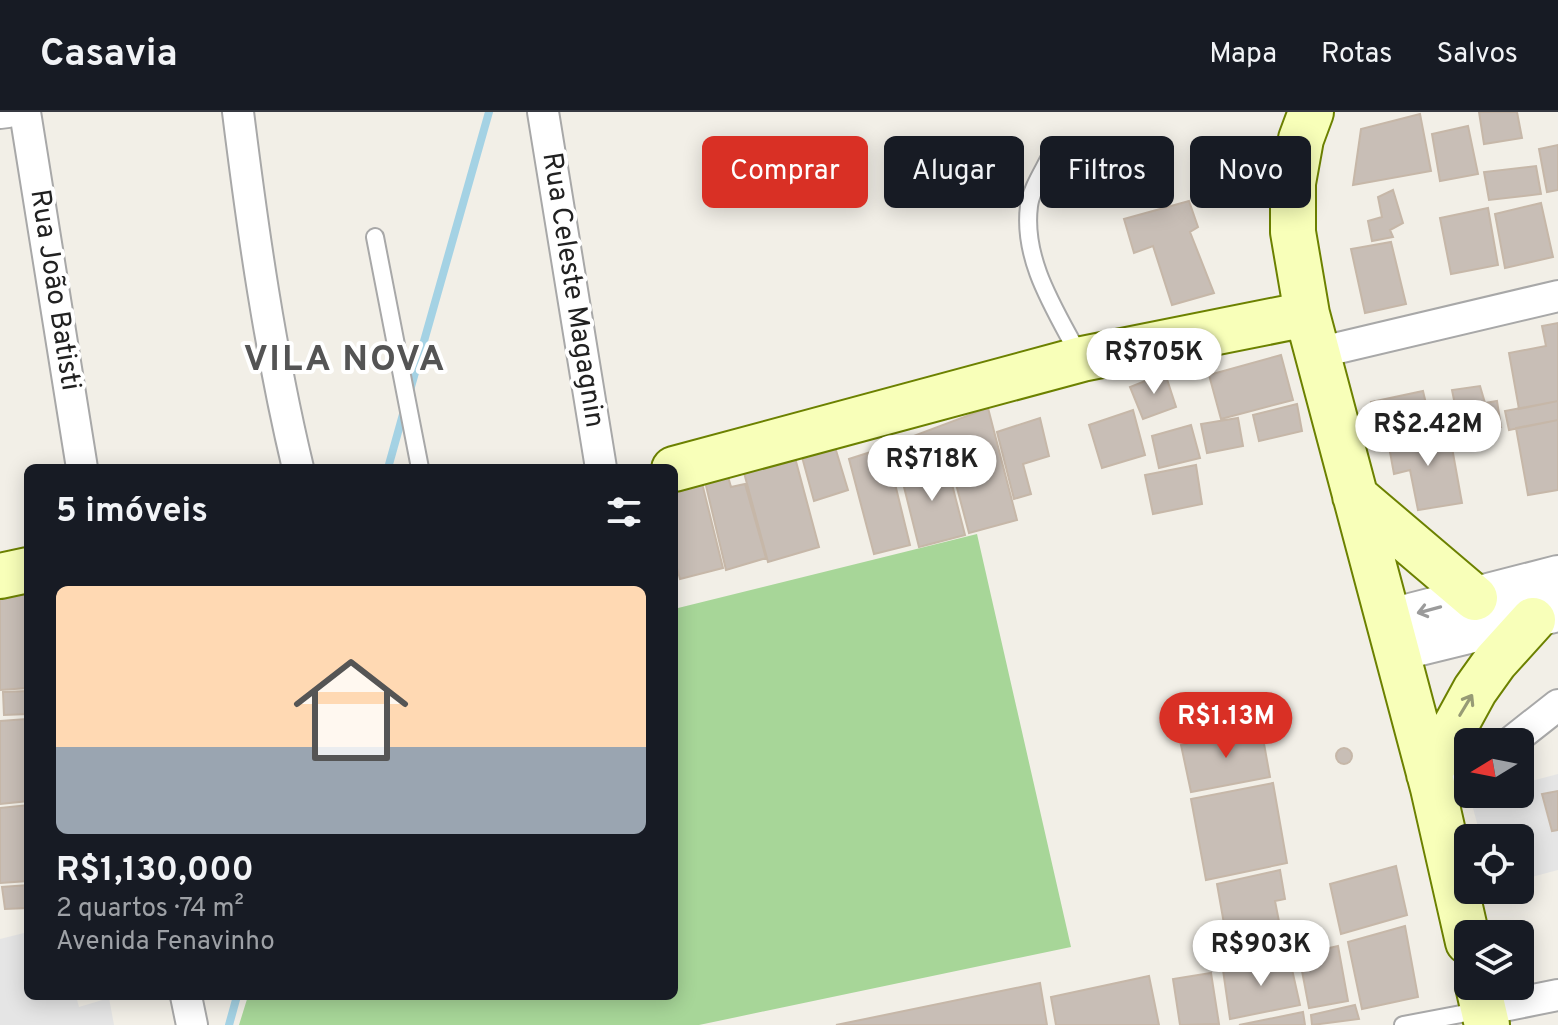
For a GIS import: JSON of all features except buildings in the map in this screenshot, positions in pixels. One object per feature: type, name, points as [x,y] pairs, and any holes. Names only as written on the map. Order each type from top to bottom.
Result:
[{"type":"main road","points":[[1311,112],[1301,139],[1293,183],[1293,232],[1312,333],[1391,636],[1444,777],[1465,920]]},
{"type":"main road","points":[[678,468],[1082,359],[1312,333]]},
{"type":"main road","points":[[1355,496],[1475,598]]},
{"type":"main road","points":[[0,576],[24,571]]},
{"type":"main road","points":[[1444,777],[1475,690],[1495,662],[1546,616]]},
{"type":"street","points":[[0,113],[8,112]]},
{"type":"street","name":"Rua João Batisti","points":[[25,112],[81,464]]},
{"type":"street","points":[[238,112],[255,242],[297,464]]},
{"type":"street","name":"Rua Celeste Magagnin","points":[[543,112],[600,464]]},
{"type":"street","points":[[1312,333],[1558,296]]},
{"type":"street","points":[[1391,636],[1475,598],[1558,575]]},
{"type":"street","points":[[1391,636],[1546,616]]},
{"type":"street","points":[[1529,728],[1558,705]]},
{"type":"street","points":[[1483,1007],[1558,995]]},
{"type":"street","points":[[187,1000],[192,1025]]},
{"type":"lane","points":[[1040,180],[1029,204],[1028,240],[1036,269],[1082,359]]},
{"type":"lane","points":[[375,237],[419,464]]},
{"type":"lane","points":[[1403,1025],[1483,1007]]},
{"type":"green space","points":[[977,534],[1071,947],[699,1025],[239,1025],[247,1000],[678,1000],[678,608]]},
{"type":"shaded area","points":[[1558,774],[1558,791],[1542,794],[1552,831],[1558,830],[1558,870],[1534,876],[1534,824],[1477,824],[1473,808],[1534,808],[1534,780]]},
{"type":"shaded area","points":[[24,933],[24,1000],[77,1000],[79,1007],[109,1000],[114,1025],[0,1025],[0,939]]},
{"type":"waterway","points":[[409,394],[489,112]]},
{"type":"waterway","points":[[389,464],[405,407]]},
{"type":"waterway","points":[[229,1025],[236,1000]]},
{"type":"district","name":"VILA NOVA","points":[[345,361]]}]
